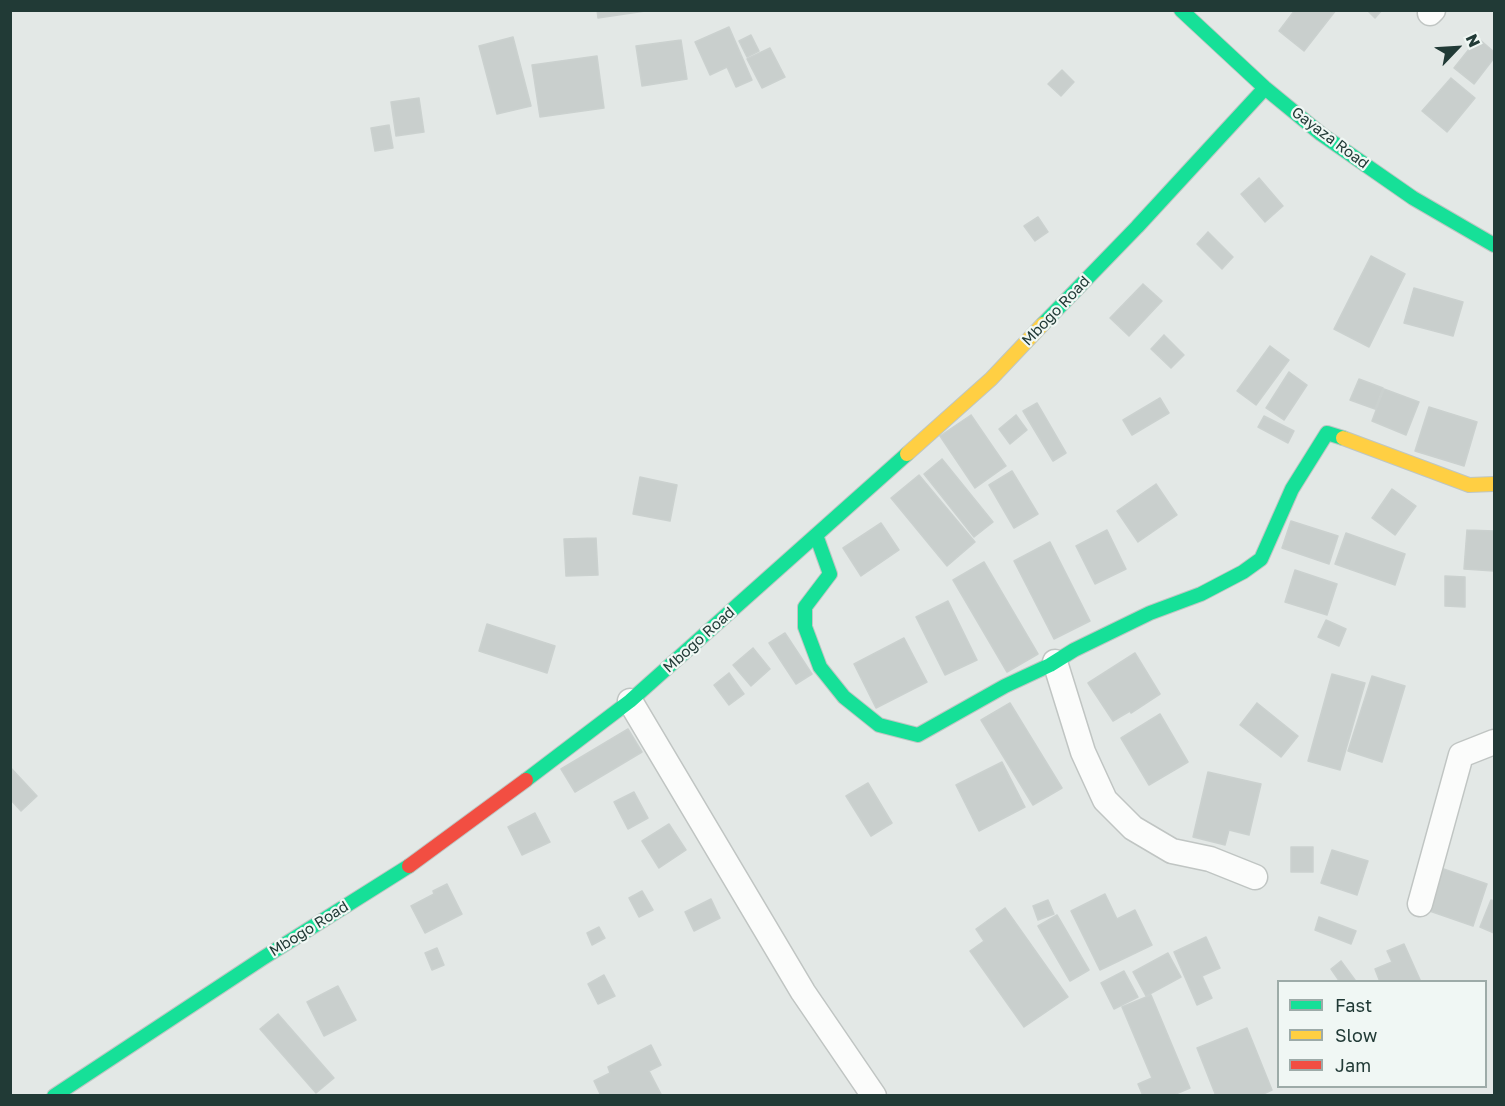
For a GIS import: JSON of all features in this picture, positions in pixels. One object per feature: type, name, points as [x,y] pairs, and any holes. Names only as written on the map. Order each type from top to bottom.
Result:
[{"type":"main road","name":"Gayaza Road","points":[[1181,10],[1264,88],[1367,167],[1413,198],[1494,244]]},
{"type":"main road","name":"Mbogo Road","points":[[54,1095],[263,958],[405,869],[630,701],[991,379],[1137,227],[1264,88]]},
{"type":"main road","points":[[816,535],[830,574],[805,607],[806,627],[820,667],[844,697],[879,725],[918,735],[1005,686],[1150,613],[1201,594],[1243,572],[1261,559],[1292,489],[1327,433],[1469,485],[1494,484]]},
{"type":"street","points":[[1055,662],[1083,752],[1106,800],[1133,828],[1172,851],[1210,859],[1254,877]]},
{"type":"street","points":[[630,701],[803,992],[874,1095]]},
{"type":"street","points":[[1420,904],[1461,754],[1494,742]]},
{"type":"building","points":[[597,10],[652,10],[598,18]]},
{"type":"building","points":[[1295,10],[1336,10],[1304,51],[1279,31]]},
{"type":"building","points":[[1367,10],[1382,10],[1375,18]]},
{"type":"building","points":[[729,27],[752,80],[736,87],[727,67],[710,75],[695,42]]},
{"type":"building","points":[[751,35],[759,51],[747,57],[739,41]]},
{"type":"building","points":[[513,37],[531,106],[497,114],[479,46]]},
{"type":"building","points":[[1478,38],[1494,52],[1494,58],[1474,84],[1454,68]]},
{"type":"building","points":[[681,40],[687,79],[642,86],[636,46]]},
{"type":"building","points":[[770,48],[785,77],[762,88],[747,59]]},
{"type":"building","points":[[597,56],[604,108],[540,117],[532,65]]},
{"type":"building","points":[[1062,70],[1074,82],[1061,96],[1048,84]]},
{"type":"building","points":[[1451,78],[1475,98],[1447,132],[1422,111]]},
{"type":"building","points":[[419,98],[424,132],[396,136],[391,102]]},
{"type":"building","points":[[389,125],[393,148],[375,151],[371,128]]},
{"type":"building","points":[[1259,178],[1283,206],[1265,222],[1241,194]]},
{"type":"building","points":[[1038,217],[1048,232],[1035,241],[1024,226]]},
{"type":"building","points":[[1208,232],[1233,257],[1222,269],[1197,244]]},
{"type":"building","points":[[1371,256],[1405,274],[1369,347],[1334,329]]},
{"type":"building","points":[[1143,284],[1162,301],[1129,336],[1110,318]]},
{"type":"building","points":[[1414,288],[1463,302],[1453,336],[1404,323]]},
{"type":"building","points":[[1164,335],[1184,355],[1171,368],[1151,349]]},
{"type":"building","points":[[1270,346],[1289,360],[1256,405],[1237,391]]},
{"type":"building","points":[[1289,372],[1307,385],[1284,420],[1266,408]]},
{"type":"building","points":[[1359,379],[1383,388],[1375,409],[1350,400]]},
{"type":"building","points":[[1384,389],[1419,402],[1406,435],[1372,421]]},
{"type":"building","points":[[1160,398],[1169,413],[1132,435],[1123,420]]},
{"type":"building","points":[[1037,403],[1066,453],[1053,461],[1023,411]]},
{"type":"building","points":[[1429,407],[1477,422],[1464,466],[1415,451]]},
{"type":"building","points":[[971,415],[1006,466],[975,488],[940,436]]},
{"type":"building","points":[[1016,415],[1027,430],[1010,444],[999,429]]},
{"type":"building","points":[[1264,416],[1294,431],[1288,443],[1258,427]]},
{"type":"building","points":[[942,459],[993,522],[974,537],[924,474]]},
{"type":"building","points":[[1012,471],[1038,514],[1014,528],[989,485]]},
{"type":"building","points":[[919,475],[975,542],[947,566],[891,498]]},
{"type":"building","points":[[640,477],[677,485],[670,521],[633,514]]},
{"type":"building","points":[[1156,484],[1177,515],[1138,542],[1117,511]]},
{"type":"building","points":[[1392,489],[1416,506],[1395,535],[1372,518]]},
{"type":"building","points":[[1291,521],[1338,536],[1329,564],[1282,548]]},
{"type":"building","points":[[881,523],[899,550],[861,576],[843,548]]},
{"type":"building","points":[[1107,530],[1126,569],[1095,584],[1076,546]]},
{"type":"building","points":[[1467,530],[1494,531],[1494,571],[1464,569]]},
{"type":"building","points":[[1346,533],[1405,554],[1395,585],[1335,564]]},
{"type":"building","points":[[596,538],[598,575],[566,576],[564,539]]},
{"type":"building","points":[[1050,542],[1090,621],[1054,639],[1014,561]]},
{"type":"building","points":[[984,562],[1038,654],[1007,672],[953,580]]},
{"type":"building","points":[[1295,570],[1337,584],[1327,615],[1285,602]]},
{"type":"building","points":[[1445,576],[1465,577],[1465,607],[1445,606]]},
{"type":"building","points":[[948,601],[977,660],[945,675],[916,617]]},
{"type":"building","points":[[1326,620],[1346,629],[1339,646],[1318,637]]},
{"type":"building","points":[[487,624],[555,646],[547,673],[479,651]]},
{"type":"building","points":[[785,633],[812,674],[796,684],[769,643]]},
{"type":"building","points":[[904,638],[927,682],[876,708],[854,664]]},
{"type":"building","points":[[753,648],[770,669],[751,686],[733,665]]},
{"type":"building","points":[[1135,653],[1160,694],[1131,713],[1130,711],[1113,721],[1088,683]]},
{"type":"building","points":[[729,673],[744,694],[729,705],[714,685]]},
{"type":"building","points":[[1332,674],[1365,683],[1340,770],[1308,761]]},
{"type":"building","points":[[1372,676],[1405,686],[1382,762],[1348,751]]},
{"type":"building","points":[[1010,703],[1062,788],[1033,805],[981,720]]},
{"type":"building","points":[[1257,703],[1298,736],[1281,757],[1240,725]]},
{"type":"building","points":[[1160,714],[1188,762],[1149,785],[1121,738]]},
{"type":"building","points":[[628,729],[642,752],[575,792],[561,769]]},
{"type":"building","points":[[1002,762],[1025,807],[979,831],[956,785]]},
{"type":"building","points":[[10,767],[37,796],[21,811],[10,799]]},
{"type":"building","points":[[1208,772],[1261,784],[1249,835],[1229,830],[1225,845],[1193,837]]},
{"type":"building","points":[[868,783],[892,823],[871,836],[846,796]]},
{"type":"building","points":[[634,792],[648,818],[628,829],[614,802]]},
{"type":"building","points":[[535,813],[550,842],[522,855],[508,827]]},
{"type":"building","points":[[669,824],[686,850],[659,868],[642,841]]},
{"type":"building","points":[[1291,847],[1313,847],[1313,872],[1291,872]]},
{"type":"building","points":[[1332,850],[1368,861],[1357,895],[1321,883]]},
{"type":"building","points":[[1435,866],[1487,884],[1473,926],[1421,908]]},
{"type":"building","points":[[447,884],[462,914],[425,933],[411,906]]},
{"type":"building","points":[[642,891],[653,910],[639,917],[629,898]]},
{"type":"building","points":[[1105,894],[1117,919],[1135,910],[1152,945],[1100,970],[1071,911]]},
{"type":"building","points":[[711,899],[720,918],[694,931],[685,912]]},
{"type":"building","points":[[1048,900],[1054,914],[1038,920],[1033,906]]},
{"type":"building","points":[[1491,900],[1494,901],[1494,933],[1480,927]]},
{"type":"building","points":[[1005,908],[1068,997],[1024,1027],[970,951],[984,941],[976,929]]},
{"type":"building","points":[[1057,915],[1089,970],[1070,981],[1038,926]]},
{"type":"building","points":[[1319,917],[1356,931],[1351,944],[1315,930]]},
{"type":"building","points":[[599,927],[605,938],[592,945],[587,933]]},
{"type":"building","points":[[1206,937],[1220,968],[1202,976],[1212,998],[1197,1005],[1174,952]]},
{"type":"building","points":[[1404,944],[1420,980],[1379,980],[1375,969],[1392,962],[1387,951]]},
{"type":"building","points":[[437,948],[444,965],[432,970],[425,953]]},
{"type":"building","points":[[1168,953],[1181,977],[1146,996],[1133,972]]},
{"type":"building","points":[[1341,961],[1355,980],[1339,980],[1331,969]]},
{"type":"building","points":[[1124,971],[1138,997],[1114,1009],[1101,983]]},
{"type":"building","points":[[604,975],[615,996],[598,1004],[588,984]]},
{"type":"building","points":[[338,986],[356,1020],[324,1036],[307,1002]]},
{"type":"building","points":[[1151,995],[1190,1088],[1171,1096],[1143,1096],[1138,1084],[1152,1078],[1122,1007]]},
{"type":"building","points":[[278,1014],[334,1078],[316,1093],[260,1029]]},
{"type":"building","points":[[1247,1028],[1272,1090],[1259,1096],[1216,1096],[1197,1048]]},
{"type":"building","points":[[651,1045],[661,1065],[649,1071],[662,1096],[601,1096],[594,1081],[610,1073],[608,1067]]},
{"type":"traffic: fast","points":[[1181,10],[1265,88],[1321,134],[1413,198],[1494,245]]},
{"type":"traffic: fast","points":[[1043,324],[1137,227],[1265,88]]},
{"type":"traffic: fast","points":[[816,535],[830,574],[805,607],[805,627],[820,667],[844,697],[879,725],[918,735],[1074,650],[1150,613],[1201,594],[1243,572],[1261,559],[1292,489],[1327,433],[1343,438]]},
{"type":"traffic: fast","points":[[526,780],[630,701],[907,454]]},
{"type":"traffic: fast","points":[[54,1096],[263,958],[409,866]]},
{"type":"traffic: slow","points":[[907,454],[991,379],[1043,324]]},
{"type":"traffic: slow","points":[[1343,438],[1469,485],[1494,484]]},
{"type":"traffic: jam","points":[[409,866],[526,780]]}]
